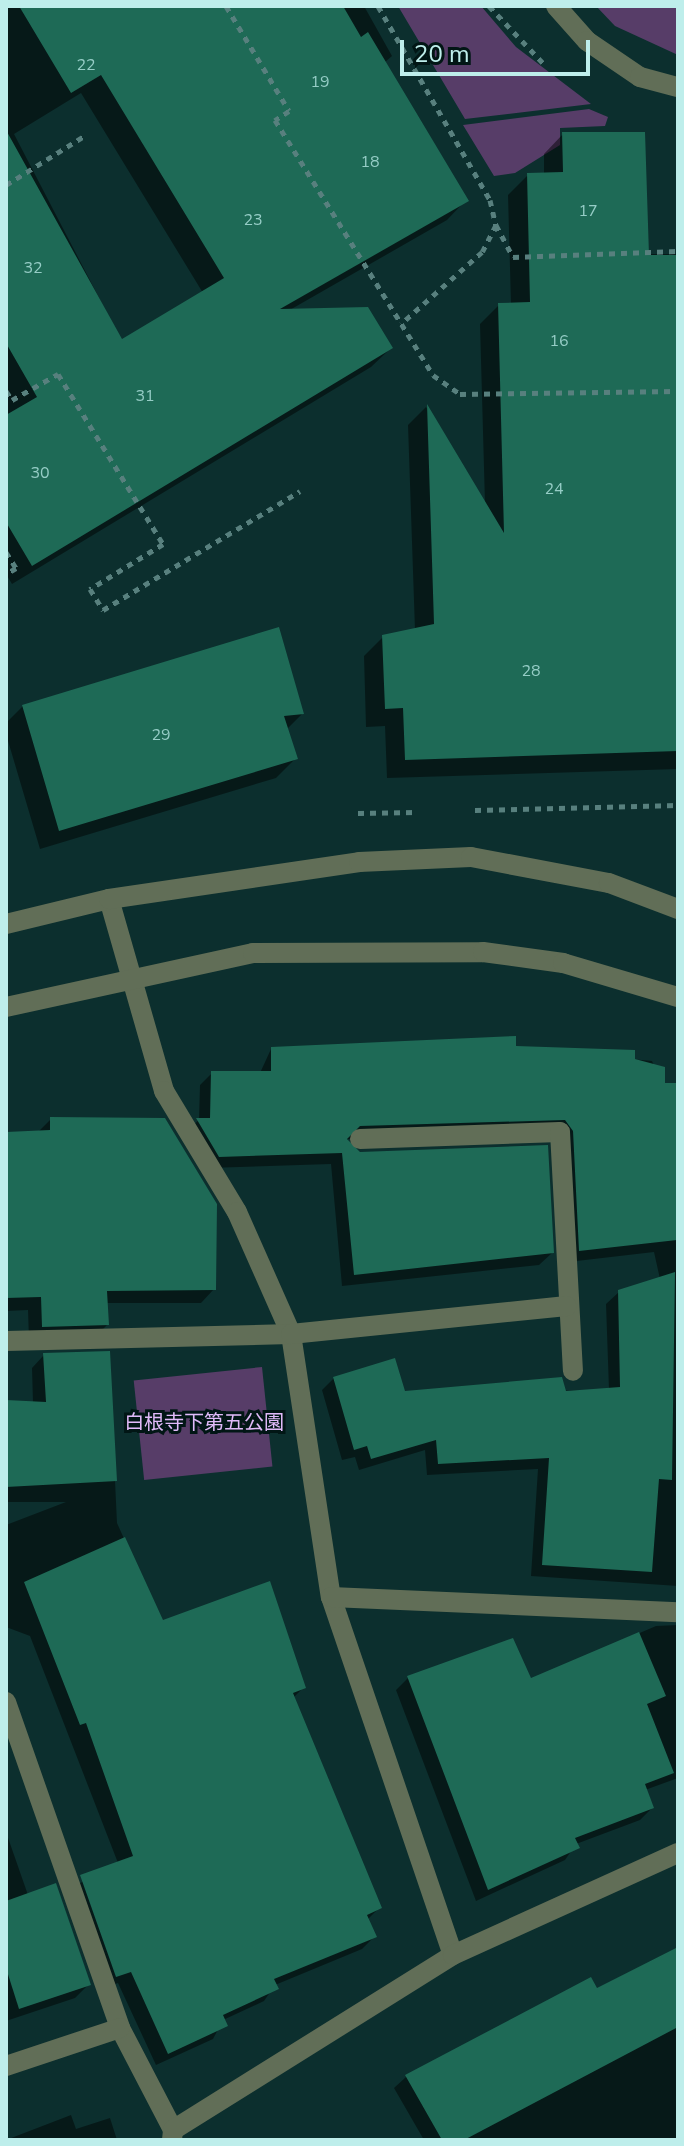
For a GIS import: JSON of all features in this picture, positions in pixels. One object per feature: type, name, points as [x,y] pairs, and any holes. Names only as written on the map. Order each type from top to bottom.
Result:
[{"type":"street","points":[[556,6],[587,41],[640,77],[678,87]]},
{"type":"street","points":[[6,924],[109,899],[359,862],[471,857],[609,883],[678,909]]},
{"type":"street","points":[[109,899],[164,1091],[237,1212],[291,1334],[331,1597],[453,1955]]},
{"type":"street","points":[[6,1007],[132,974],[253,953],[483,952],[563,963],[678,997]]},
{"type":"street","points":[[360,1139],[560,1132],[567,1306],[573,1371]]},
{"type":"street","points":[[6,1341],[291,1334],[567,1306]]},
{"type":"street","points":[[331,1597],[678,1612]]},
{"type":"street","points":[[6,1702],[120,2028],[173,2135],[453,1955],[678,1853]]},
{"type":"street","points":[[6,2066],[120,2028]]},
{"type":"path","points":[[226,6],[289,111],[275,120],[433,375],[460,394],[678,391]]},
{"type":"path","points":[[378,6],[490,200],[496,225],[513,257],[678,251]]},
{"type":"path","points":[[6,185],[84,136]]},
{"type":"path","points":[[401,324],[482,252],[496,225]]},
{"type":"path","points":[[6,391],[12,400],[58,374],[163,544],[90,589],[103,610],[300,491]]},
{"type":"path","points":[[6,552],[16,568],[6,574]]},
{"type":"path","points":[[470,810],[678,805]]},
{"type":"path","points":[[358,813],[422,811]]},
{"type":"green space","points":[[398,6],[481,6],[516,47],[591,104],[465,119]]},
{"type":"green space","points":[[596,6],[678,6],[678,55],[615,26]]},
{"type":"green space","points":[[589,109],[608,117],[605,126],[560,128],[560,145],[515,173],[494,176],[463,125]]},
{"type":"green space","name":"白根寺下第五公園","points":[[262,1367],[272,1466],[144,1480],[134,1380]]},
{"type":"building","points":[[19,6],[343,6],[361,37],[368,32],[469,201],[280,309],[368,307],[393,348],[32,566],[6,522],[6,415],[37,397],[6,343],[6,130],[122,339],[224,278],[101,75],[71,93]]},
{"type":"building","points":[[562,132],[645,132],[649,255],[678,255],[678,751],[405,760],[403,708],[385,709],[382,635],[434,624],[427,404],[504,533],[498,303],[530,302],[527,173],[563,172]]},
{"type":"building","points":[[279,627],[304,714],[284,716],[298,759],[59,831],[22,705]]},
{"type":"building","points":[[516,1036],[516,1046],[635,1050],[635,1059],[665,1067],[665,1083],[678,1083],[677,1240],[579,1251],[573,1131],[565,1120],[360,1126],[347,1139],[360,1152],[548,1145],[554,1253],[354,1275],[342,1153],[219,1157],[196,1118],[210,1118],[211,1071],[271,1071],[271,1047]]},
{"type":"building","points":[[50,1117],[165,1118],[217,1204],[216,1290],[107,1291],[109,1325],[42,1327],[41,1297],[6,1298],[6,1132],[50,1130]]},
{"type":"building","points":[[675,1272],[672,1480],[659,1479],[652,1572],[542,1565],[549,1458],[438,1464],[436,1440],[371,1459],[367,1446],[354,1450],[333,1377],[395,1358],[405,1391],[562,1377],[566,1391],[620,1387],[618,1290]]},
{"type":"building","points":[[110,1351],[117,1481],[6,1487],[6,1400],[46,1402],[43,1353]]},
{"type":"building","points":[[125,1537],[163,1620],[270,1581],[306,1688],[293,1693],[382,1908],[367,1915],[377,1937],[274,1979],[279,1989],[223,2015],[228,2026],[168,2054],[131,1972],[116,1977],[80,1875],[133,1856],[86,1723],[80,1725],[24,1582]]},
{"type":"building","points":[[639,1632],[666,1696],[647,1704],[674,1773],[645,1784],[654,1808],[575,1838],[580,1848],[488,1890],[407,1676],[513,1638],[531,1678]]},
{"type":"building","points":[[56,1883],[91,1985],[19,2009],[6,1968],[6,1901]]},
{"type":"building","points":[[678,1947],[678,2027],[464,2140],[442,2140],[405,2075],[591,1977],[597,1988]]}]
